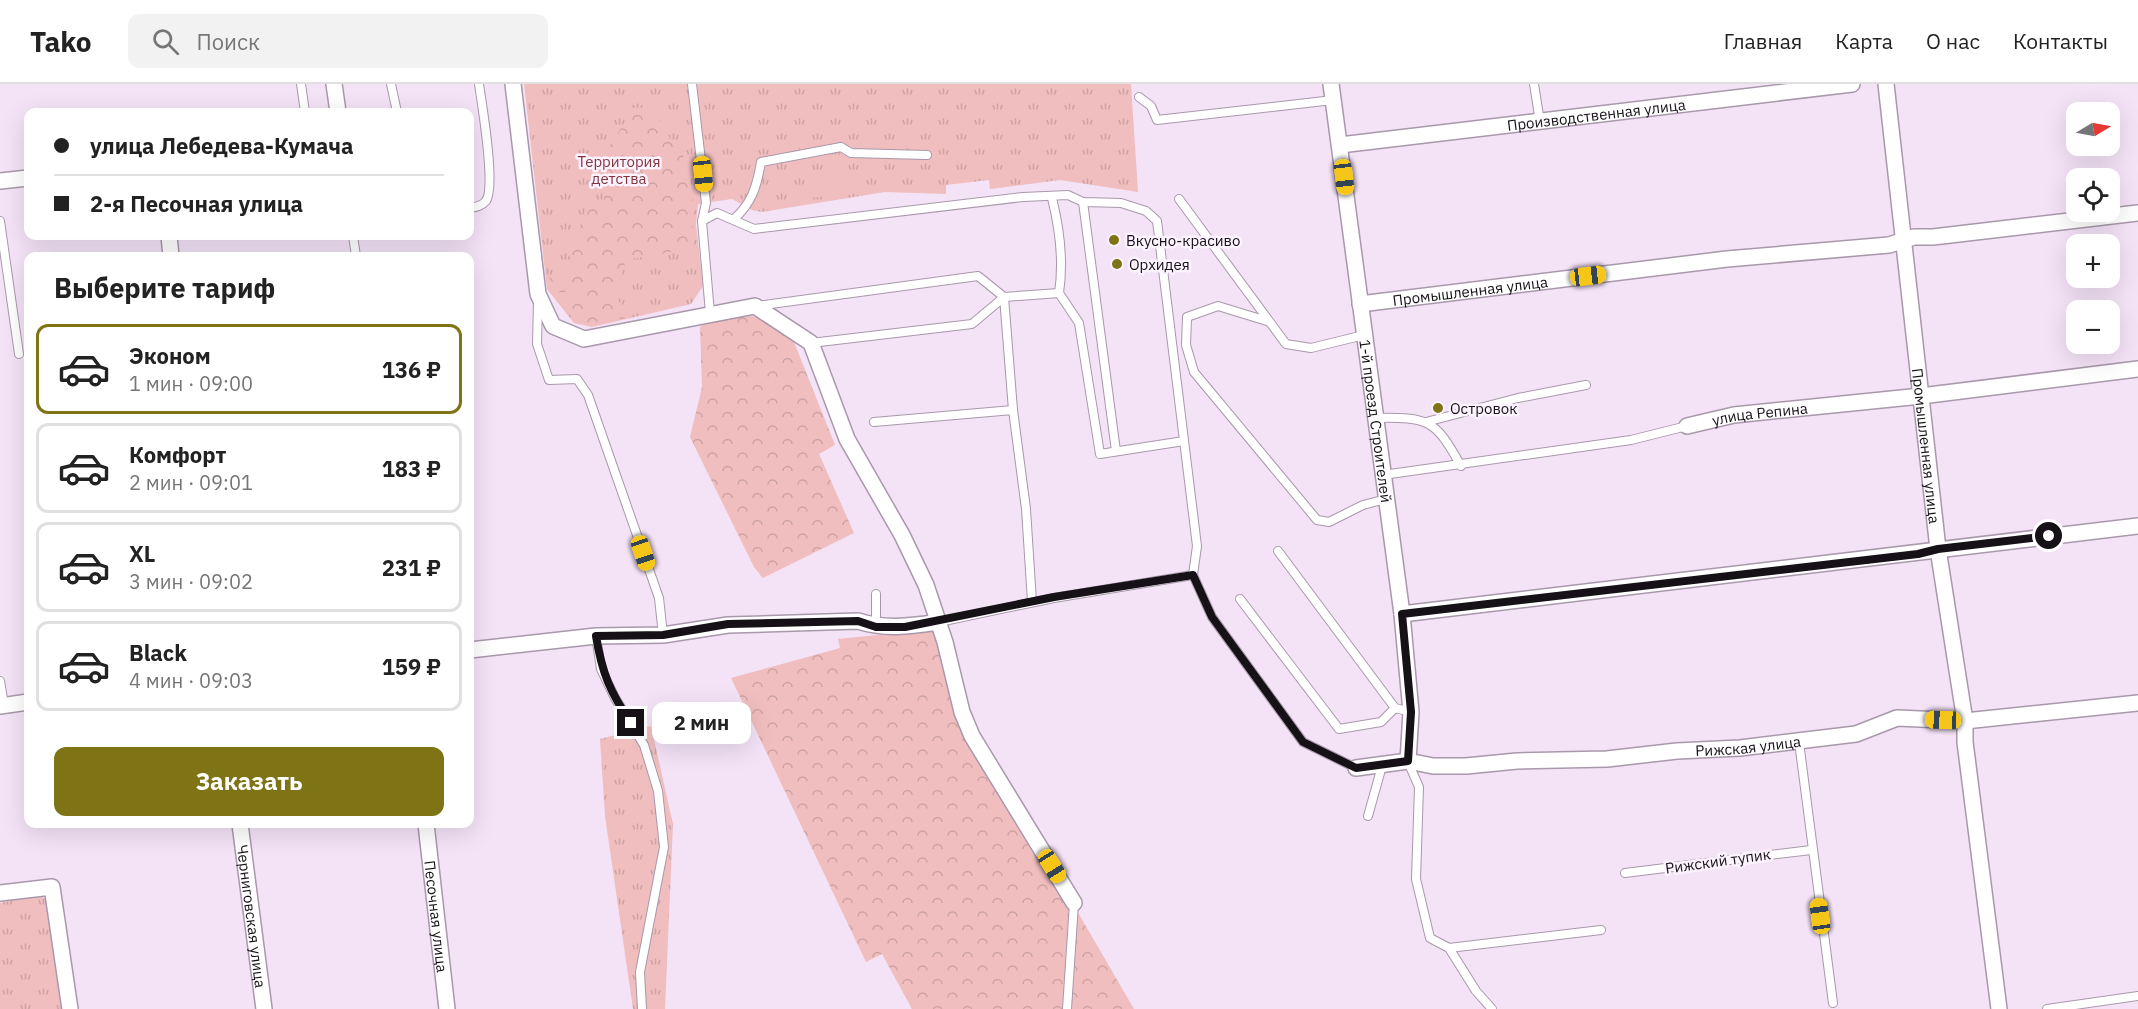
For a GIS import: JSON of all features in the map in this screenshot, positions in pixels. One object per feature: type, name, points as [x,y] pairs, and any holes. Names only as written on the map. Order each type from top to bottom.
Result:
[{"type":"street","points":[[334,84],[337,108]]},
{"type":"street","points":[[513,84],[538,294],[553,326],[584,339],[755,306],[811,343],[847,439],[902,535],[939,622],[962,712],[972,736],[1074,903]]},
{"type":"street","name":"1-й проезд Строителей","points":[[1331,84],[1402,614],[1411,712],[1408,761]]},
{"type":"street","name":"Производственная улица","points":[[1340,145],[1540,122],[1793,88],[1852,84]]},
{"type":"street","name":"Промышленная улица","points":[[1886,84],[1938,549],[1965,721],[1965,742],[1999,1009]]},
{"type":"street","points":[[0,182],[24,179]]},
{"type":"street","name":"Промышленная улица","points":[[1360,304],[1727,259],[1889,245],[1903,239],[2138,213]]},
{"type":"street","name":"улица Репина","points":[[1687,426],[1734,415],[1921,396],[2138,369]]},
{"type":"street","points":[[1402,614],[2138,526]]},
{"type":"street","points":[[474,650],[596,636],[663,635],[728,624],[858,621],[876,627],[905,627],[939,622]]},
{"type":"street","points":[[2,706],[24,703]]},
{"type":"street","name":"Рижская улица","points":[[1356,768],[1408,761],[1433,766],[1466,766],[1517,761],[1607,759],[1798,742],[1856,734],[1897,718],[1965,721],[2138,703]]},
{"type":"street","name":"Черниговская улица","points":[[241,828],[264,1009]]},
{"type":"street","name":"Песочная улица","points":[[426,828],[447,1009]]},
{"type":"street","points":[[0,893],[52,887],[70,1009]]},
{"type":"lane","points":[[301,84],[304,108]]},
{"type":"lane","points":[[392,84],[396,108]]},
{"type":"lane","points":[[474,206],[486,201],[491,184],[479,84]]},
{"type":"lane","points":[[692,84],[706,203],[702,221],[710,313]]},
{"type":"lane","points":[[1534,84],[1540,122]]},
{"type":"lane","points":[[1139,97],[1151,106],[1157,120],[1333,100]]},
{"type":"lane","points":[[734,219],[747,207],[757,185],[761,162],[841,147],[851,153],[927,155]]},
{"type":"lane","points":[[702,221],[717,213],[754,229],[1023,197],[1052,198],[1068,195],[1083,202],[1121,203],[1146,211],[1157,221],[1197,546],[1193,575],[1212,617],[1303,742],[1356,768]]},
{"type":"lane","points":[[1052,198],[1058,220],[1063,265],[1059,293],[1079,323],[1100,454],[1184,441]]},
{"type":"lane","points":[[1179,199],[1286,344],[1311,348],[1364,334]]},
{"type":"lane","points":[[1083,202],[1116,451]]},
{"type":"lane","points":[[0,221],[19,354]]},
{"type":"lane","points":[[755,306],[978,276],[1004,297],[1013,410],[1026,509],[1032,602]]},
{"type":"lane","points":[[811,343],[972,324],[1004,297],[1059,293]]},
{"type":"lane","points":[[538,294],[537,344],[549,380],[577,379],[588,395],[659,598],[663,635]]},
{"type":"lane","points":[[1267,321],[1218,306],[1187,317],[1186,345],[1194,372],[1317,520],[1329,522],[1363,505],[1386,499]]},
{"type":"lane","points":[[1426,422],[1518,398],[1586,385]]},
{"type":"lane","points":[[874,422],[1013,410]]},
{"type":"lane","points":[[1375,418],[1407,418],[1426,422],[1443,434],[1461,466]]},
{"type":"lane","name":"улица Репина","points":[[1383,475],[1461,466],[1631,440],[1687,426]]},
{"type":"lane","points":[[1278,551],[1395,708],[1411,712]]},
{"type":"lane","points":[[939,622],[1032,602],[1193,575]]},
{"type":"lane","points":[[876,594],[876,627]]},
{"type":"lane","points":[[1240,599],[1339,729],[1381,722],[1395,708]]},
{"type":"lane","points":[[596,636],[601,669],[615,698],[644,746],[658,791],[663,847],[640,972],[642,1009]]},
{"type":"lane","points":[[0,681],[2,706]]},
{"type":"lane","points":[[1798,742],[1833,1003]]},
{"type":"lane","points":[[1408,761],[1419,787],[1416,879],[1430,938],[1449,948],[1476,991],[1492,1009]]},
{"type":"lane","points":[[1368,816],[1382,766]]},
{"type":"lane","name":"Рижский тупик","points":[[1624,873],[1811,850]]},
{"type":"lane","points":[[1067,1009],[1074,903]]},
{"type":"lane","points":[[1449,948],[1601,930]]},
{"type":"lane","points":[[2048,1009],[2138,996]]},
{"type":"green space","name":"Территория детства","points":[[524,84],[1131,84],[1138,192],[1060,180],[990,189],[989,180],[946,185],[946,194],[885,192],[762,212],[752,210],[732,199],[698,204],[696,224],[703,286],[691,304],[592,327],[574,323],[547,289]]},
{"type":"green space","points":[[653,107],[667,134],[686,160],[693,194],[693,248],[626,260],[616,295],[627,318],[590,323],[580,320],[571,306],[575,290],[560,293],[549,278],[577,272],[564,244],[577,236],[585,211],[606,204],[601,160],[633,108]]},
{"type":"green space","points":[[863,172],[865,192],[809,198],[807,178]]},
{"type":"green space","points":[[757,316],[792,337],[835,445],[819,454],[854,533],[763,578],[754,567],[690,437],[702,387],[700,327],[712,319]]},
{"type":"green space","points":[[946,628],[972,730],[1134,1009],[912,1009],[882,954],[866,962],[731,678],[840,648],[838,639]]},
{"type":"green space","points":[[651,726],[673,824],[665,1009],[633,1009],[605,816],[600,739]]},
{"type":"green space","points":[[37,895],[50,901],[68,1009],[0,1009],[0,903]]},
{"type":"place","name":"Вкусно-красиво","points":[[1114,240]]},
{"type":"place","name":"Орхидея","points":[[1117,264]]},
{"type":"place","name":"Островок","points":[[1438,408]]},
{"type":"route","points":[[631,723],[615,698],[601,669],[596,636],[663,635],[728,624],[858,621],[876,627],[905,627],[939,622],[1054,597],[1193,575],[1200,595],[1212,617],[1303,742],[1356,768],[1382,766],[1408,761],[1411,712],[1402,614],[1918,554],[1938,549],[2049,536]]}]
